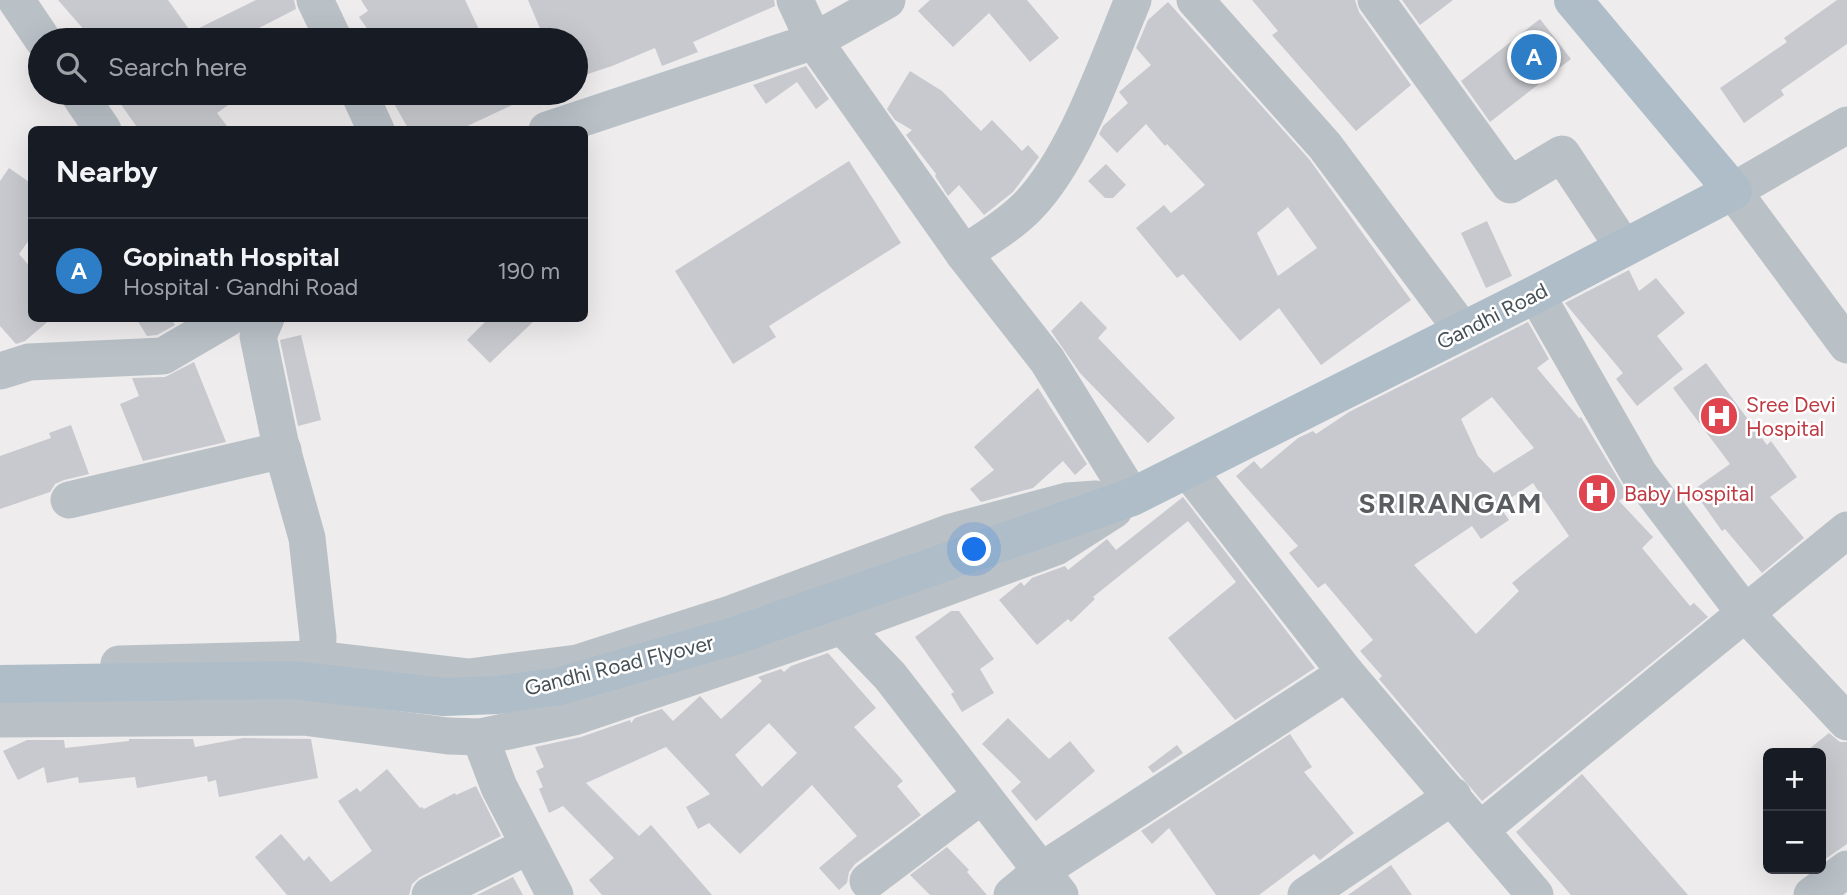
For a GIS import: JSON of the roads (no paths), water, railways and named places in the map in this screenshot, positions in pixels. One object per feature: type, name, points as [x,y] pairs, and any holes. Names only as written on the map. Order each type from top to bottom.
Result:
[{"type":"main road","points":[[1573,0],[1733,191]]},
{"type":"main road","name":"Gandhi Road","points":[[1132,497],[1536,294],[1733,191]]},
{"type":"main road","name":"Gandhi Road Flyover","points":[[0,684],[282,680],[444,697],[498,695],[560,685],[734,636],[1132,497]]},
{"type":"street","points":[[16,0],[35,28]]},
{"type":"street","points":[[315,0],[328,28]]},
{"type":"street","points":[[795,0],[814,41],[970,262],[1047,360],[1132,497]]},
{"type":"street","points":[[559,126],[814,41],[887,0]]},
{"type":"street","points":[[970,262],[1041,192],[1087,111],[1133,0]]},
{"type":"street","points":[[1195,0],[1325,146],[1463,331]]},
{"type":"street","points":[[1377,0],[1510,185],[1562,154],[1624,248]]},
{"type":"street","points":[[86,105],[100,126]]},
{"type":"street","points":[[365,105],[374,126]]},
{"type":"street","name":"Gandhi Road","points":[[1733,191],[1847,125]]},
{"type":"street","points":[[1733,191],[1847,345]]},
{"type":"street","points":[[1536,294],[1639,474],[1744,612],[1847,722]]},
{"type":"street","points":[[0,371],[29,362],[163,356],[246,322],[307,538],[318,637],[317,659]]},
{"type":"street","points":[[69,500],[283,450]]},
{"type":"street","points":[[1188,470],[1346,673],[1535,895]]},
{"type":"street","points":[[0,719],[303,717],[448,737],[480,737],[574,717],[842,626],[1056,547],[1083,532],[1132,497]]},
{"type":"street","points":[[0,667],[317,659],[469,677],[577,663],[730,614],[951,532],[1067,501],[1132,497]]},
{"type":"street","points":[[1480,830],[1847,530]]},
{"type":"street","points":[[842,626],[890,676],[1051,883]]},
{"type":"street","points":[[1012,895],[1051,883],[1346,673]]},
{"type":"street","points":[[480,737],[499,787],[555,895]]},
{"type":"street","points":[[868,881],[982,795]]},
{"type":"street","points":[[1306,895],[1452,796]]},
{"type":"street","points":[[430,895],[528,846]]},
{"type":"street","points":[[1812,895],[1847,869]]},
{"type":"place","name":"Gopinath Hospital","points":[[1534,57]]},
{"type":"place","name":"Sree Devi Hospital","points":[[1719,416]]},
{"type":"place","name":"Baby Hospital","points":[[1597,493]]},
{"type":"district","name":"SRIRANGAM","points":[[1451,503]]}]
